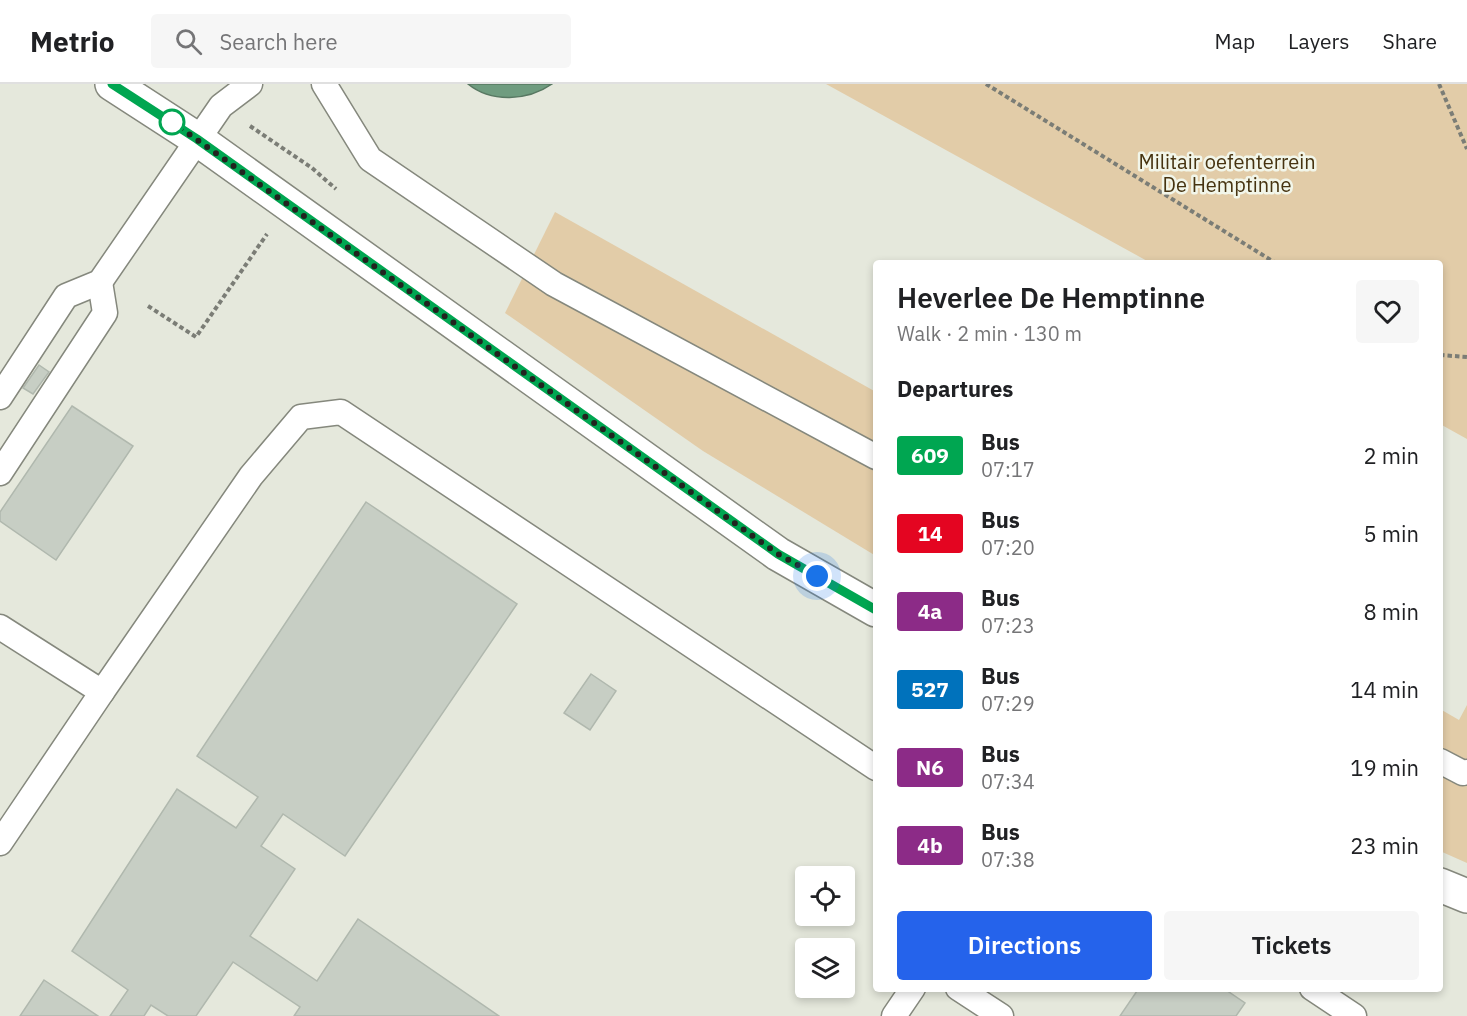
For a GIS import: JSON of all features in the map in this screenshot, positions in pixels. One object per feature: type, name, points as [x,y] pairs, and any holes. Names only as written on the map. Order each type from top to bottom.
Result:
[{"type":"street","points":[[112,84],[197,139],[778,554],[873,608]]},
{"type":"street","points":[[1443,886],[1467,896]]},
{"type":"lane","points":[[0,397],[66,296],[100,282],[221,106],[250,84]]},
{"type":"lane","points":[[324,84],[370,159],[534,271],[554,284],[873,455]]},
{"type":"lane","points":[[0,473],[105,313],[100,282]]},
{"type":"lane","points":[[0,843],[251,476],[301,417],[341,412],[873,766]]},
{"type":"lane","points":[[0,627],[102,692]]},
{"type":"lane","points":[[1443,763],[1463,773],[1467,772]]},
{"type":"lane","points":[[894,1016],[910,992]]},
{"type":"lane","points":[[964,992],[1001,1016]]},
{"type":"lane","points":[[1318,992],[1354,1016]]},
{"type":"path","points":[[986,84],[1271,260]]},
{"type":"path","points":[[1439,84],[1467,149]]},
{"type":"path","points":[[148,306],[196,337],[312,168]]},
{"type":"path","points":[[1443,356],[1467,357]]},
{"type":"green space","name":"Militair oefenterrein De Hemptinne","points":[[826,84],[1467,84],[1467,439],[1443,426],[1443,260],[1145,260]]},
{"type":"green space","points":[[555,212],[873,390],[873,554],[703,451],[505,313]]},
{"type":"green space","points":[[1467,705],[1467,863],[1443,852],[1443,711],[1459,720]]},
{"type":"shaded area","points":[[468,84],[552,84],[532,94],[510,98],[487,94]]},
{"type":"building","points":[[39,365],[49,372],[33,394],[23,388]]},
{"type":"building","points":[[72,406],[133,446],[56,560],[0,521],[0,512]]},
{"type":"building","points":[[366,502],[517,604],[345,856],[283,814],[261,846],[295,869],[250,936],[317,981],[358,919],[499,1016],[294,1016],[300,1007],[233,962],[196,1016],[168,1016],[151,1005],[144,1016],[110,1016],[128,990],[72,951],[177,789],[236,828],[258,797],[197,756]]},
{"type":"building","points":[[591,674],[616,691],[590,730],[564,713]]},
{"type":"building","points":[[44,980],[98,1016],[20,1016]]},
{"type":"building","points":[[1136,992],[1229,992],[1245,1003],[1236,1016],[1120,1016]]},
{"type":"bus line","name":"609","points":[[112,84],[197,139],[778,554],[873,608]]},
{"type":"route","points":[[172,122],[778,554],[817,576]]}]
